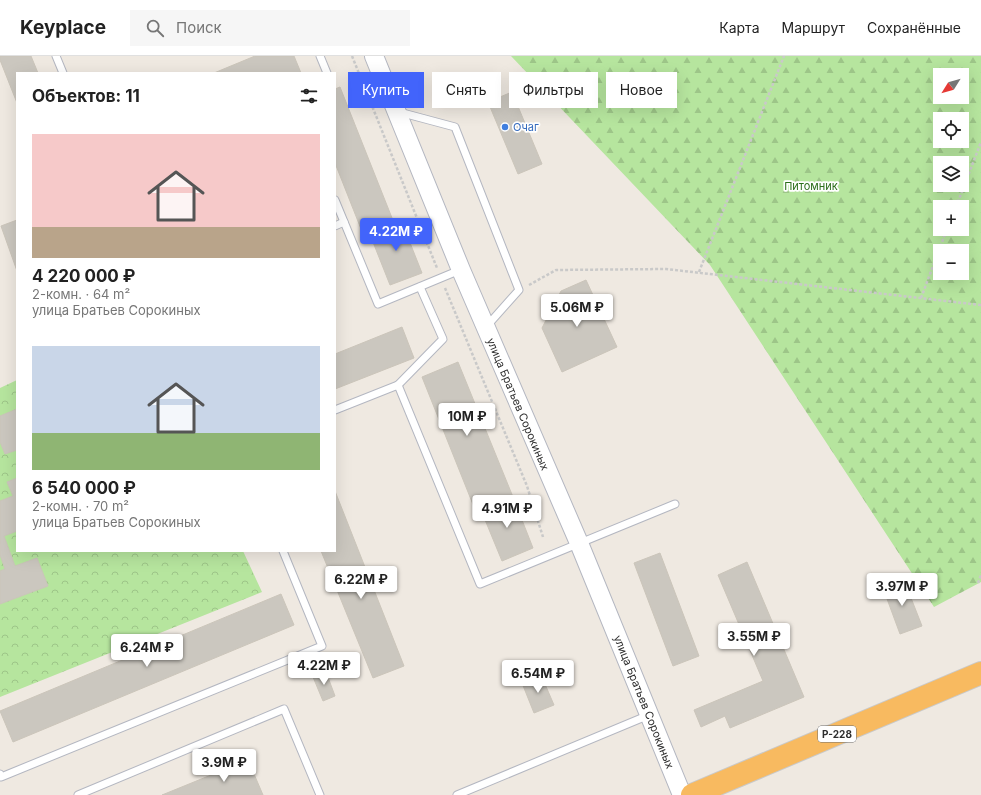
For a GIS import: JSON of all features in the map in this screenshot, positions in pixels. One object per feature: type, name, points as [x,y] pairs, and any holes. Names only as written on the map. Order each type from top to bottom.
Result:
[{"type":"highway","name":"Р-228","points":[[692,795],[981,673]]},
{"type":"street","name":"улица Братьев Сорокиных","points":[[374,56],[461,270],[579,543],[682,795]]},
{"type":"lane","points":[[56,56],[63,72]]},
{"type":"lane","points":[[320,56],[327,72]]},
{"type":"lane","points":[[397,111],[455,127],[519,290],[485,327]]},
{"type":"lane","points":[[336,202],[378,304],[461,270]]},
{"type":"lane","points":[[336,226],[344,222]]},
{"type":"lane","points":[[336,410],[398,385],[443,339],[420,287]]},
{"type":"lane","points":[[398,385],[480,584],[675,504]]},
{"type":"lane","points":[[0,774],[1,777],[322,646],[283,552]]},
{"type":"lane","points":[[78,795],[284,709],[320,795]]},
{"type":"lane","points":[[457,795],[649,714]]},
{"type":"path","points":[[352,56],[441,278],[527,486],[543,536]]},
{"type":"path","points":[[699,272],[784,56]]},
{"type":"path","points":[[959,200],[981,142]]},
{"type":"path","points":[[921,298],[945,236]]},
{"type":"path","points":[[519,290],[556,270],[666,269],[981,305]]},
{"type":"path","points":[[978,583],[981,575]]},
{"type":"green space","name":"Питомник","points":[[511,56],[981,56],[981,582],[934,607],[710,265],[561,108],[598,108],[598,72],[526,72]]},
{"type":"green space","points":[[16,380],[16,552],[243,552],[262,592],[0,697],[0,388]]},
{"type":"building","points":[[0,56],[31,56],[38,72],[16,72],[16,100],[0,60]]},
{"type":"building","points":[[255,56],[294,56],[301,72],[216,72]]},
{"type":"building","points":[[340,87],[394,223],[363,234],[336,166],[336,89]]},
{"type":"building","points":[[509,93],[509,108],[519,108],[542,164],[518,174],[490,108],[501,108],[501,97]]},
{"type":"building","points":[[16,220],[16,268],[1,226]]},
{"type":"building","points":[[401,220],[422,273],[390,285],[369,232]]},
{"type":"building","points":[[586,280],[617,347],[562,372],[542,328],[561,291]]},
{"type":"building","points":[[402,327],[414,358],[336,389],[336,354]]},
{"type":"building","points":[[458,362],[513,497],[476,512],[422,377]]},
{"type":"building","points":[[16,409],[16,450],[5,454],[0,442],[0,416]]},
{"type":"building","points":[[16,478],[16,531],[4,536],[15,566],[37,558],[48,586],[0,604],[0,571],[5,569],[0,555],[0,501],[13,496],[7,482]]},
{"type":"building","points":[[336,494],[404,666],[373,678],[321,552],[336,552]]},
{"type":"building","points":[[513,497],[533,548],[502,561],[481,510]]},
{"type":"building","points":[[660,553],[699,656],[673,666],[634,563]]},
{"type":"building","points":[[747,562],[804,697],[730,728],[725,716],[701,727],[694,710],[763,681],[718,575]]},
{"type":"building","points":[[904,580],[922,626],[900,634],[883,588]]},
{"type":"building","points":[[281,594],[294,625],[13,742],[0,711]]},
{"type":"building","points":[[326,672],[335,696],[323,701],[313,677]]},
{"type":"building","points":[[541,675],[554,705],[534,713],[522,683]]},
{"type":"building","points":[[248,760],[263,795],[162,795]]},
{"type":"place","name":"Очаг","points":[[505,127]]}]
